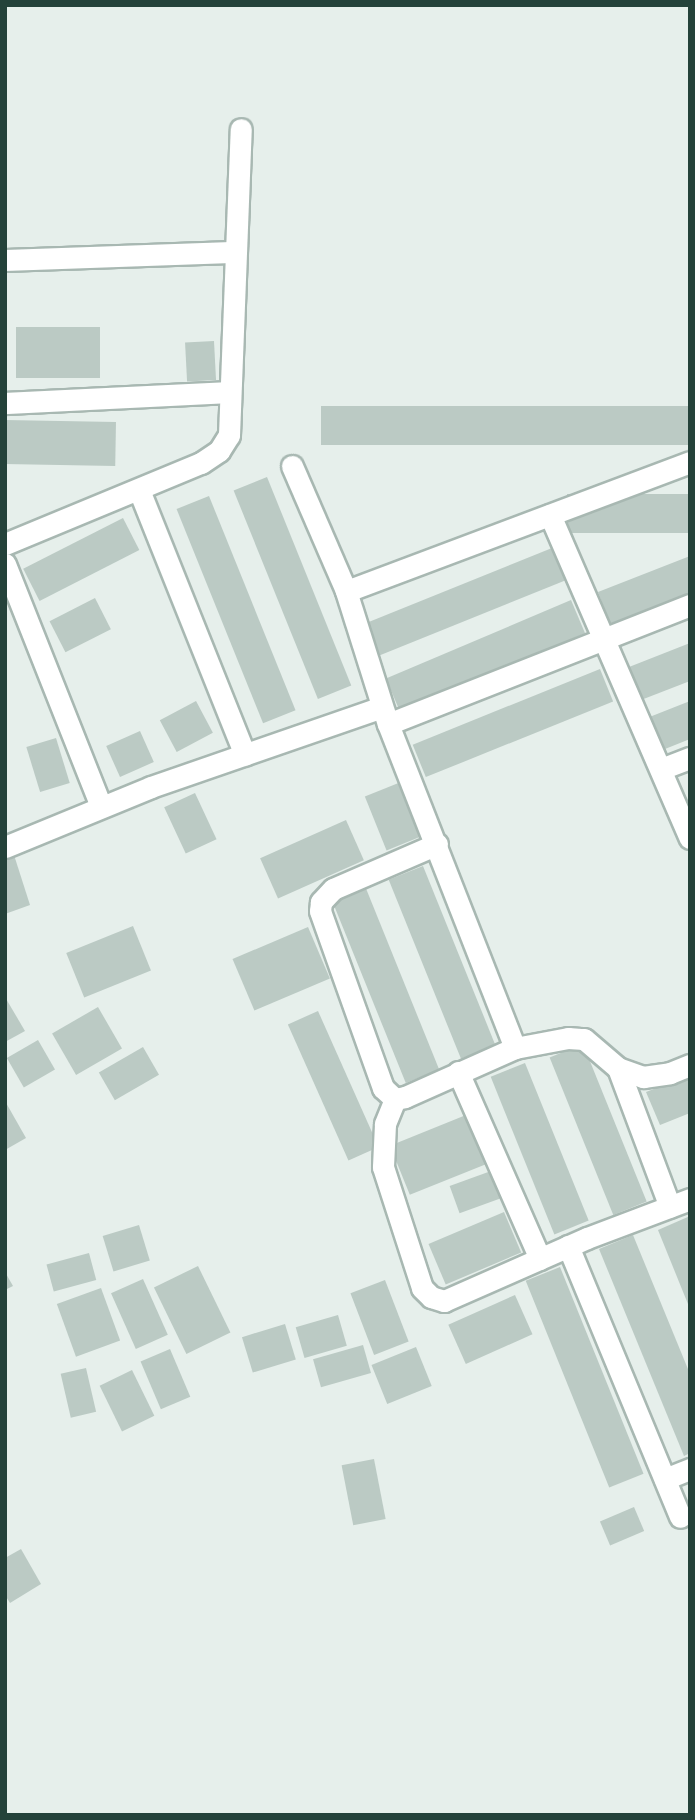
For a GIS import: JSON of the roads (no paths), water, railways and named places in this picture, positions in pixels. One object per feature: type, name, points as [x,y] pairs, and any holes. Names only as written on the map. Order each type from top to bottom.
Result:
[{"type":"street","points":[[5,544],[139,490],[201,463],[219,451],[230,426],[242,129]]},
{"type":"street","points":[[5,260],[235,252]]},
{"type":"street","points":[[5,402],[230,392]]},
{"type":"street","points":[[346,591],[690,462]]},
{"type":"street","points":[[292,466],[346,591],[385,715],[515,1048]]},
{"type":"street","points":[[139,490],[245,755]]},
{"type":"street","points":[[550,515],[606,638],[690,838]]},
{"type":"street","points":[[5,565],[102,807]]},
{"type":"street","points":[[5,847],[102,807],[245,755],[385,715],[606,638],[690,605]]},
{"type":"street","points":[[661,769],[690,758]]},
{"type":"street","points":[[396,1099],[383,1087],[320,911],[321,902],[334,888],[437,844]]},
{"type":"street","points":[[618,1068],[680,1203],[568,1246],[444,1301],[431,1297],[422,1288],[383,1167],[386,1124],[396,1099],[515,1048],[568,1038],[584,1039],[618,1068],[643,1077],[670,1073],[690,1065]]},
{"type":"street","points":[[458,1072],[540,1259]]},
{"type":"street","points":[[568,1246],[680,1517]]},
{"type":"street","points":[[665,1479],[690,1469]]}]
